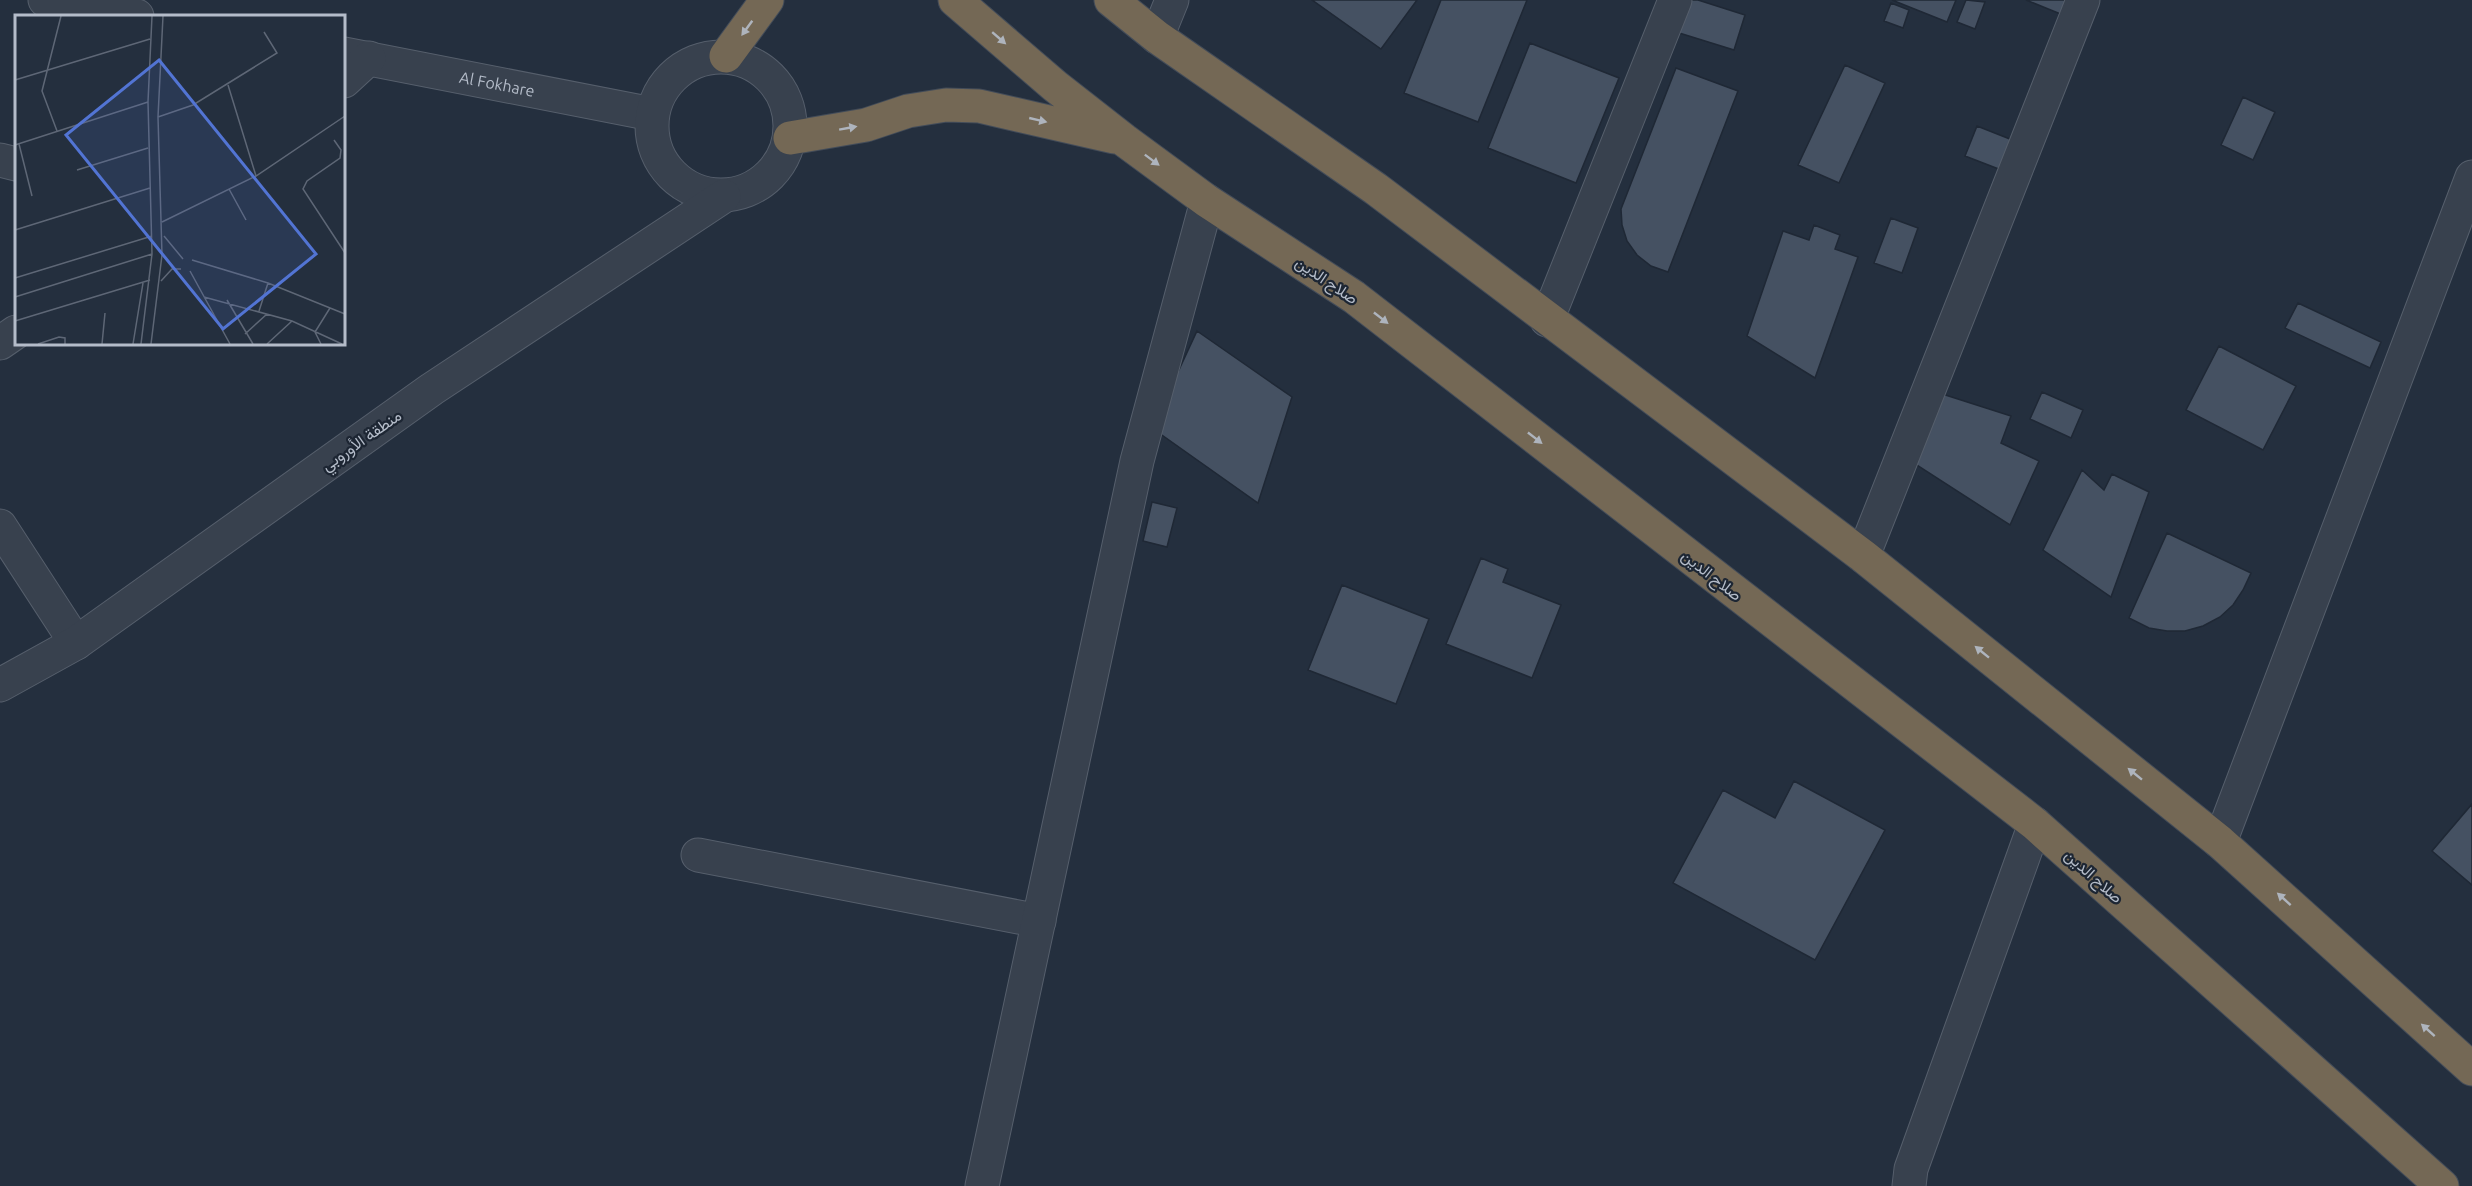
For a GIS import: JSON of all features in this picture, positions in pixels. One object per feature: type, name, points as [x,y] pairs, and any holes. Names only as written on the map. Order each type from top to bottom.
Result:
[{"type":"highway","points":[[726,56],[767,0]]},
{"type":"highway","name":"صلاح الدين","points":[[955,0],[1055,86],[1124,140],[1207,201],[1354,297],[2035,824],[2442,1186]]},
{"type":"highway","points":[[1111,0],[1157,37],[1376,189],[1547,321],[1863,556],[2220,842],[2472,1069]]},
{"type":"highway","points":[[790,138],[866,125],[908,111],[946,105],[979,106],[1124,140]]},
{"type":"street","points":[[45,0],[131,15]]},
{"type":"street","points":[[1157,37],[1172,0]]},
{"type":"street","points":[[1547,321],[1675,0]]},
{"type":"street","points":[[1863,556],[2083,0]]},
{"type":"street","points":[[345,79],[356,56]]},
{"type":"street","name":"Al Fokhare","points":[[356,56],[652,114]]},
{"type":"street","points":[[726,56],[749,61],[769,74],[783,92],[790,115],[790,138],[782,160],[767,178],[747,190],[724,196],[702,193],[682,184],[666,168],[655,147],[652,114],[666,83],[683,68],[704,58],[726,56]]},
{"type":"street","points":[[0,160],[15,164]]},
{"type":"street","points":[[2220,842],[2472,177]]},
{"type":"street","name":"منطقة الأوروبي","points":[[0,685],[76,643],[432,389],[724,196]]},
{"type":"street","points":[[982,1186],[1137,461],[1207,201]]},
{"type":"street","points":[[0,343],[15,333]]},
{"type":"street","points":[[0,525],[76,643]]},
{"type":"street","points":[[1909,1186],[1911,1169],[2035,824]]},
{"type":"street","points":[[698,855],[1039,921]]},
{"type":"building","points":[[1312,0],[1417,0],[1381,49]]},
{"type":"building","points":[[1441,0],[1527,0],[1478,122],[1404,93]]},
{"type":"building","points":[[1687,0],[1698,0],[1745,15],[1734,50],[1676,32]]},
{"type":"building","points":[[1892,0],[1956,0],[1947,22]]},
{"type":"building","points":[[1966,0],[1985,2],[1975,29],[1957,22]]},
{"type":"building","points":[[2026,0],[2069,0],[2063,15]]},
{"type":"building","points":[[1891,3],[1909,10],[1903,28],[1884,21]]},
{"type":"building","points":[[1530,43],[1619,78],[1576,183],[1488,148]]},
{"type":"building","points":[[1845,65],[1885,83],[1839,183],[1798,165]]},
{"type":"building","points":[[1676,68],[1738,91],[1668,272],[1651,266],[1637,255],[1627,241],[1622,225],[1621,209]]},
{"type":"building","points":[[2243,97],[2275,112],[2253,160],[2221,145]]},
{"type":"building","points":[[1977,126],[2020,143],[2009,173],[1965,156]]},
{"type":"building","points":[[1891,218],[1918,228],[1902,273],[1874,263]]},
{"type":"building","points":[[1814,225],[1840,235],[1835,249],[1858,257],[1815,378],[1747,336],[1783,231],[1809,240]]},
{"type":"building","points":[[2298,303],[2381,342],[2370,368],[2285,328]]},
{"type":"building","points":[[1197,331],[1292,397],[1258,503],[1152,428]]},
{"type":"building","points":[[2219,346],[2296,386],[2263,450],[2186,410]]},
{"type":"building","points":[[1936,392],[2011,416],[2001,443],[2039,461],[2010,525],[1912,462]]},
{"type":"building","points":[[2042,392],[2083,410],[2071,438],[2030,419]]},
{"type":"building","points":[[2082,470],[2104,490],[2112,474],[2149,492],[2111,597],[2043,550]]},
{"type":"building","points":[[1152,502],[1177,508],[1167,547],[1143,541]]},
{"type":"building","points":[[2167,533],[2251,573],[2233,605],[2220,617],[2203,626],[2185,631],[2167,631],[2149,628],[2129,618]]},
{"type":"building","points":[[1481,558],[1508,569],[1503,582],[1561,605],[1532,678],[1446,644]]},
{"type":"building","points":[[1342,585],[1429,619],[1396,704],[1308,670]]},
{"type":"building","points":[[1794,781],[1885,830],[1815,960],[1673,883],[1723,790],[1775,818]]},
{"type":"building","points":[[2472,804],[2472,885],[2432,851]]}]
